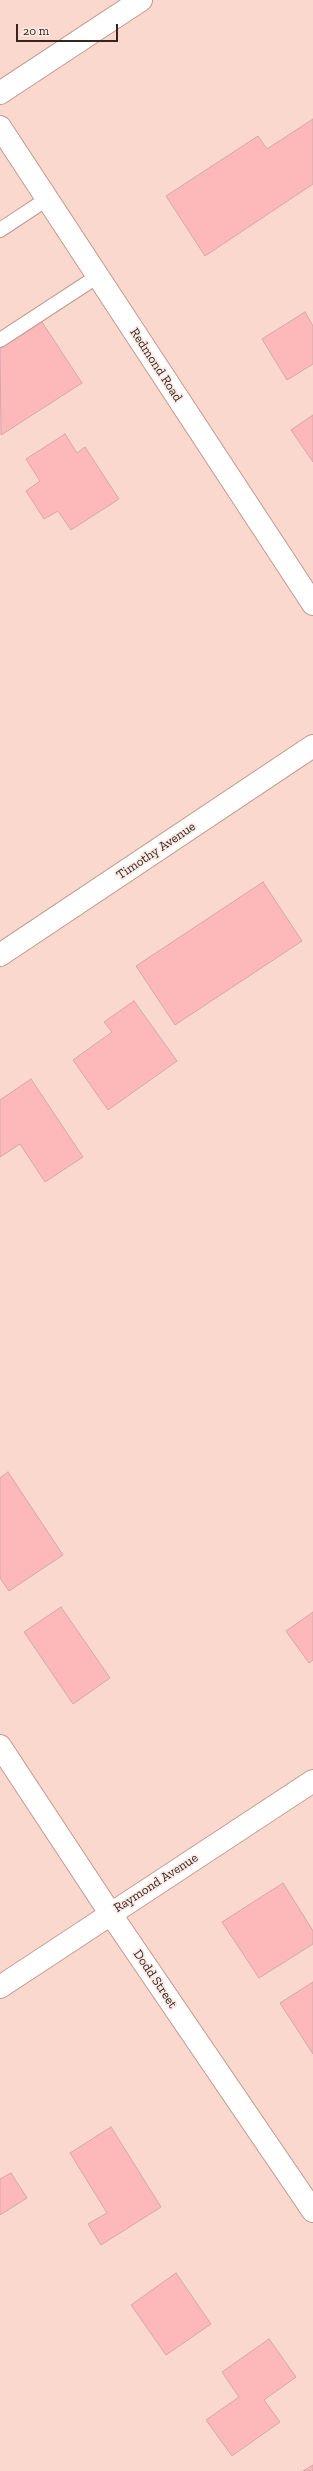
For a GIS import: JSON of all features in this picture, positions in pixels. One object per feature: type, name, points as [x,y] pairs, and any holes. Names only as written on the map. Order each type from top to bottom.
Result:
[{"type":"street","points":[[0,93],[141,0]]},
{"type":"street","name":"Redmond Road","points":[[0,127],[313,604]]},
{"type":"street","name":"Timothy Avenue","points":[[0,955],[313,746]]},
{"type":"street","name":"Dodd Street","points":[[0,1746],[110,1913],[313,2211]]},
{"type":"street","name":"Raymond Avenue","points":[[0,1987],[110,1913],[313,1781]]},
{"type":"lane","points":[[0,230],[48,199]]},
{"type":"lane","points":[[0,340],[98,276]]},
{"type":"building","points":[[313,119],[313,184],[205,256],[166,196],[258,136],[267,149]]},
{"type":"building","points":[[305,312],[313,326],[313,364],[287,380],[262,339]]},
{"type":"building","points":[[40,319],[82,383],[1,435],[0,346]]},
{"type":"building","points":[[313,415],[313,462],[291,430]]},
{"type":"building","points":[[65,434],[77,453],[85,447],[119,499],[71,530],[58,511],[44,519],[26,491],[40,481],[26,459]]},
{"type":"building","points":[[263,882],[302,941],[175,1025],[136,966]]},
{"type":"building","points":[[134,1001],[177,1061],[108,1110],[73,1060],[112,1032],[104,1022]]},
{"type":"building","points":[[31,1079],[83,1157],[45,1182],[20,1144],[0,1157],[0,1100]]},
{"type":"building","points":[[8,1472],[63,1555],[9,1591],[0,1578],[0,1478]]},
{"type":"building","points":[[61,1607],[110,1678],[73,1704],[24,1632]]},
{"type":"building","points":[[313,1612],[313,1660],[309,1663],[286,1631]]},
{"type":"building","points":[[283,1883],[313,1931],[313,1944],[259,1978],[222,1922]]},
{"type":"building","points":[[313,1982],[313,2054],[280,2003]]},
{"type":"building","points":[[111,2127],[161,2207],[101,2245],[88,2224],[107,2213],[70,2153]]},
{"type":"building","points":[[11,2173],[27,2198],[0,2215],[0,2179]]},
{"type":"building","points":[[176,2273],[211,2324],[166,2355],[131,2305]]},
{"type":"building","points":[[269,2339],[296,2377],[264,2400],[280,2422],[232,2456],[206,2420],[239,2397],[222,2372]]},
{"type":"building","points":[[313,2465],[313,2471],[303,2471]]}]
